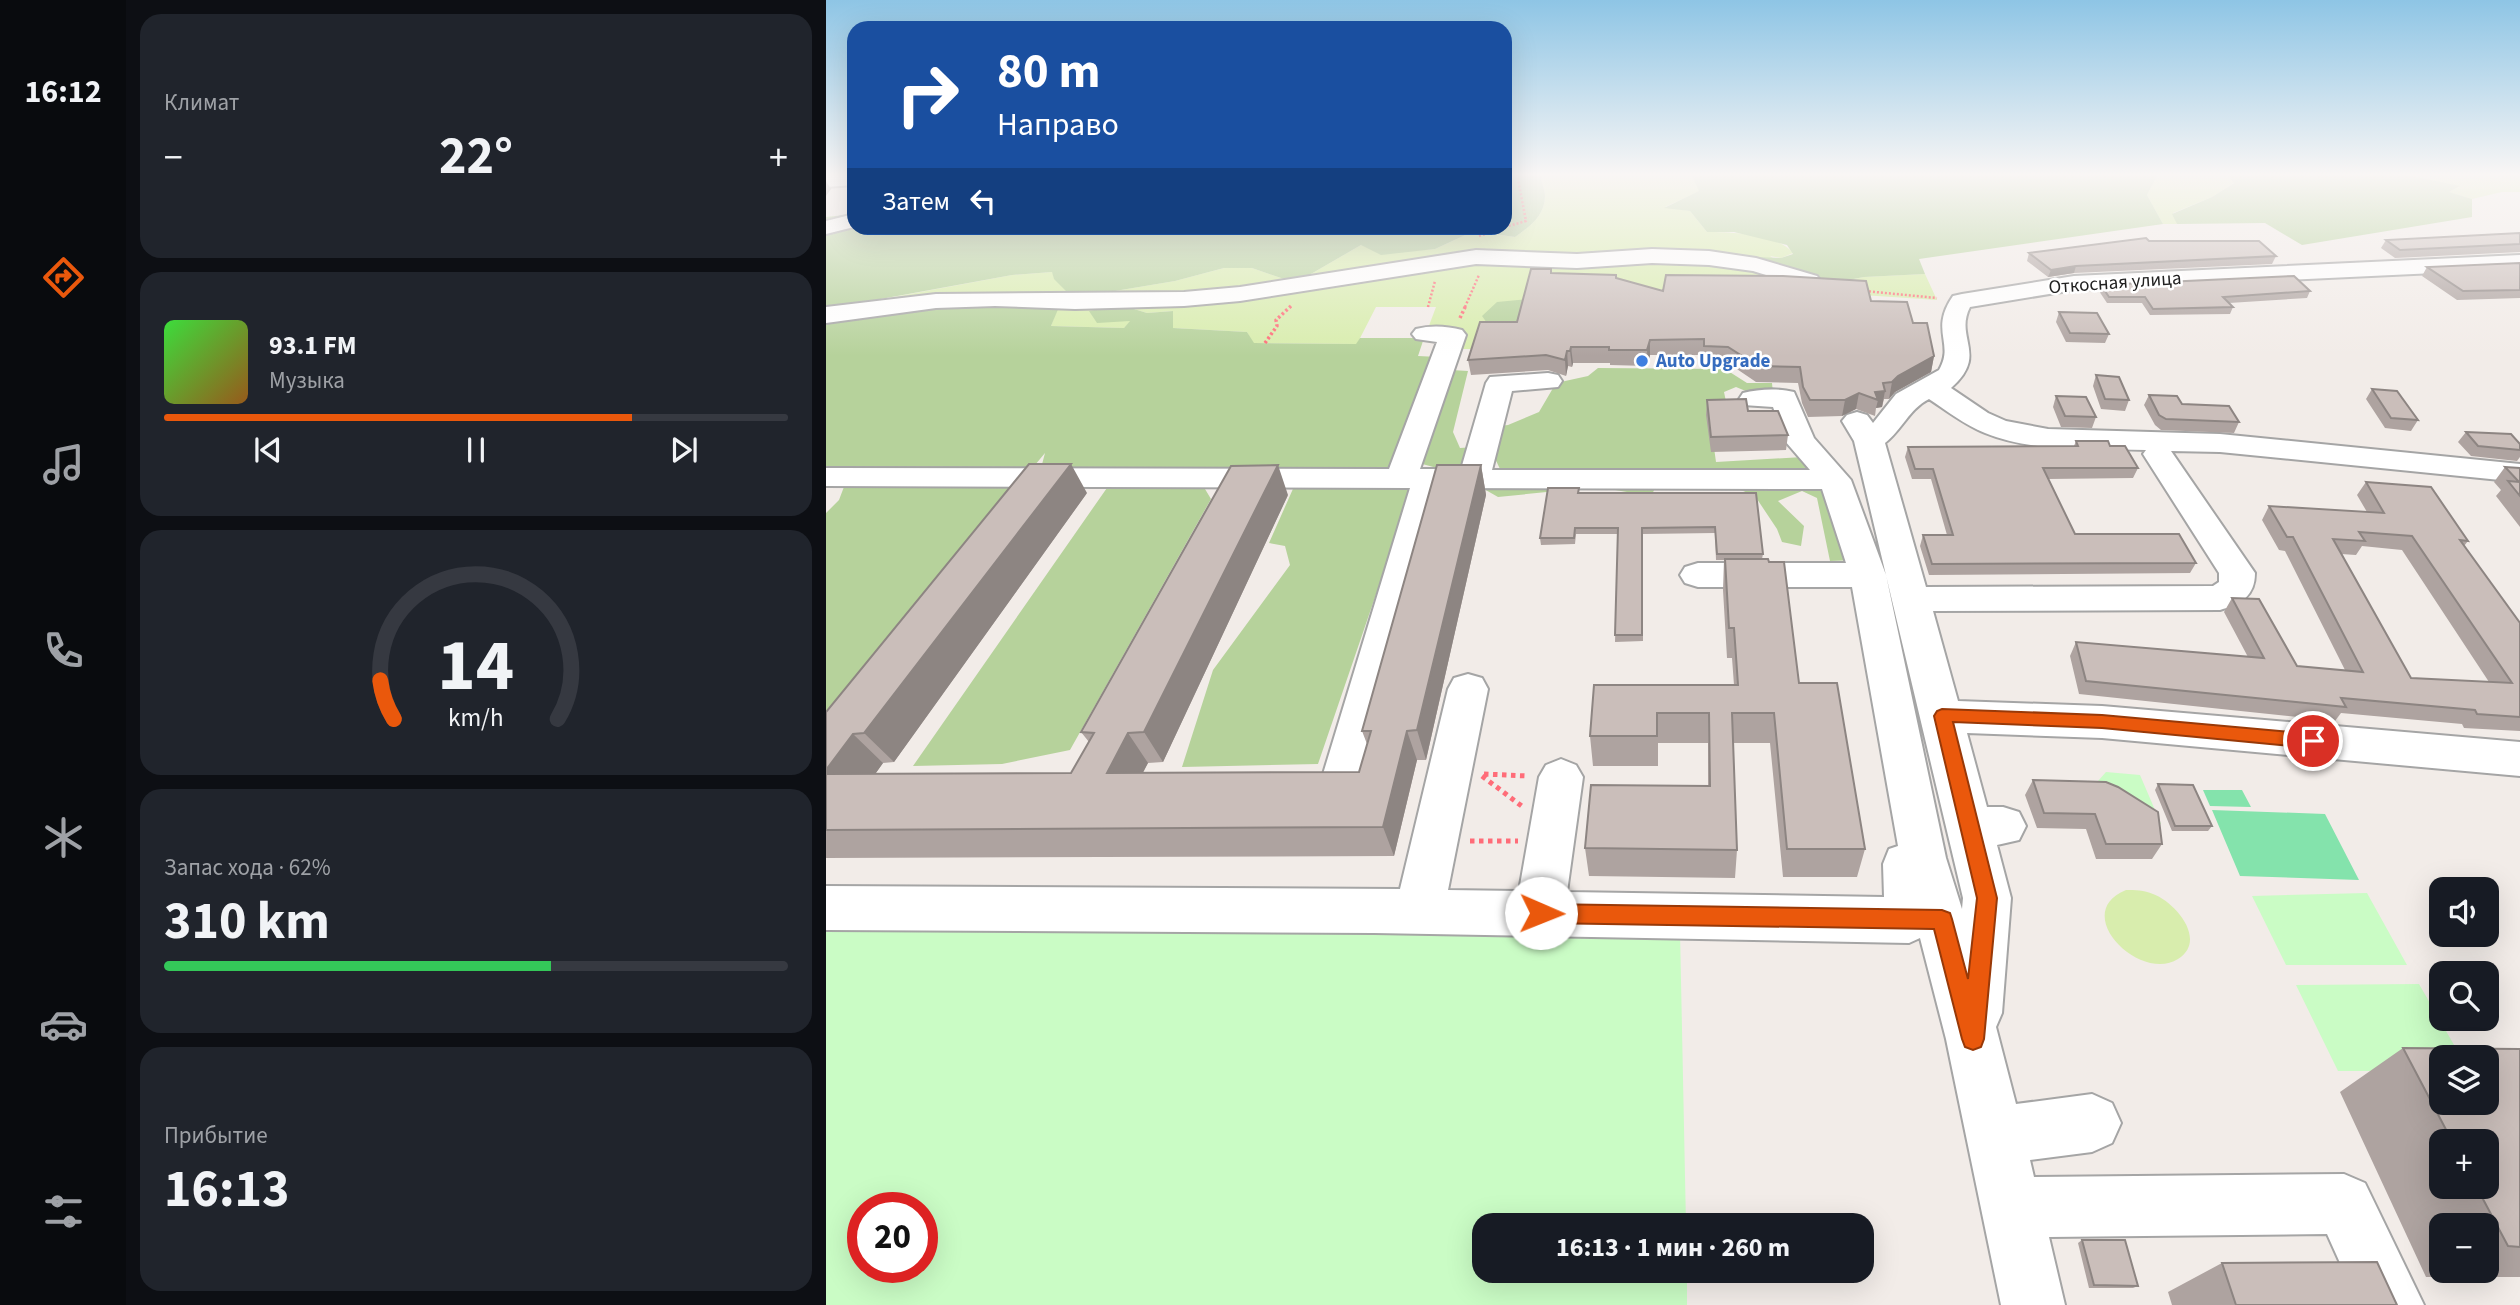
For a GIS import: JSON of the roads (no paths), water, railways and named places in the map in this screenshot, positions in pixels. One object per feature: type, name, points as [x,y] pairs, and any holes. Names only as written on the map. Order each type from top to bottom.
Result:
[{"type":"street","points":[[826,315],[936,301],[995,299],[1075,302],[1184,299],[1304,284],[1475,247],[1577,261],[1651,256],[1709,258],[1756,265],[1809,281]]},
{"type":"street","name":"Откосная улица","points":[[1933,389],[1954,369],[1958,358],[1952,319],[1954,310],[1962,301],[2074,283],[2520,262]]},
{"type":"street","points":[[1345,774],[1415,479],[1439,335]]},
{"type":"street","points":[[1474,479],[1500,383],[1548,381]]},
{"type":"street","points":[[1973,1039],[1987,898],[1986,826],[1942,716],[1863,431],[1892,421],[1901,404],[1933,389],[1978,419],[1998,428],[2048,438],[2220,443],[2520,473]]},
{"type":"street","points":[[1753,399],[1784,398],[1800,441],[1835,480],[1868,575],[1923,858],[1906,864],[1973,1039],[2033,1305]]},
{"type":"street","points":[[1911,599],[2220,598],[2237,586],[2237,573],[2158,454]]},
{"type":"street","points":[[826,477],[1835,480]]},
{"type":"street","points":[[1698,575],[1868,575]]},
{"type":"street","points":[[1419,912],[1468,689]]},
{"type":"street","points":[[1942,716],[2102,722],[2520,759]]},
{"type":"street","points":[[1541,913],[1560,777]]},
{"type":"street","points":[[826,907],[1307,910],[1926,920]]},
{"type":"street","points":[[1995,1136],[2092,1123]]},
{"type":"street","points":[[2011,1208],[2344,1204],[2392,1305]]},
{"type":"place","name":"Auto Upgrade","points":[[1642,361]]}]
